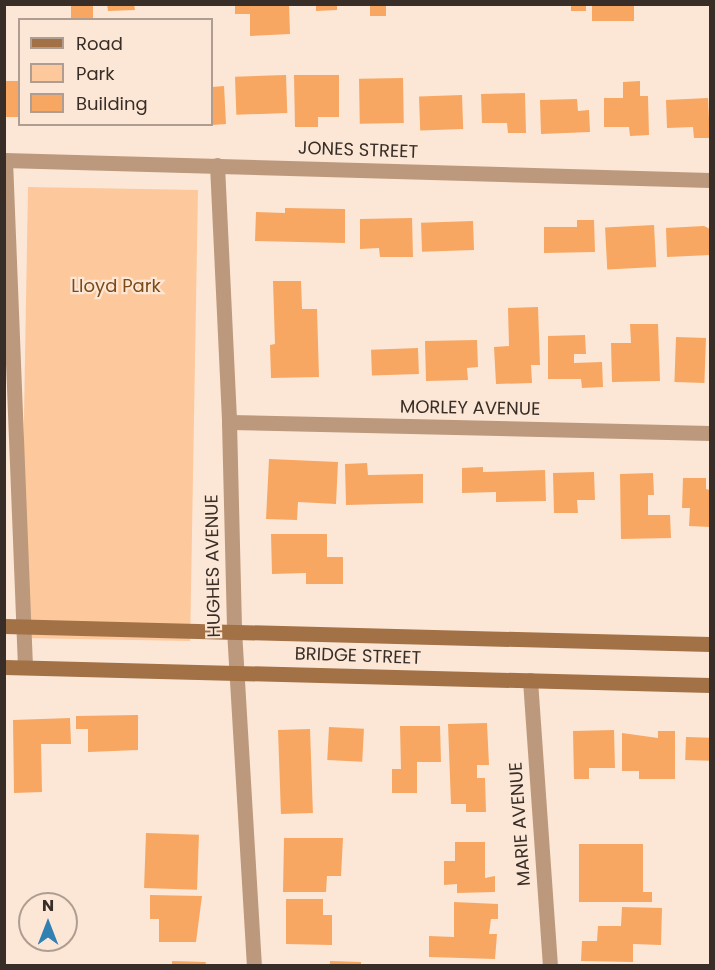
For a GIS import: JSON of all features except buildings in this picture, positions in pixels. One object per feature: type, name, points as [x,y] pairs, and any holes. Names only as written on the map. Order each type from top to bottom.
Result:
[{"type":"main road","name":"BRIDGE STREET","points":[[4,626],[234,630],[711,644]]},
{"type":"main road","name":"BRIDGE STREET","points":[[4,667],[711,685]]},
{"type":"street","name":"JONES STREET","points":[[5,160],[711,180]]},
{"type":"street","points":[[5,160],[25,667]]},
{"type":"street","name":"HUGHES AVENUE","points":[[217,165],[229,422],[234,630],[254,966]]},
{"type":"street","name":"MORLEY AVENUE","points":[[229,422],[711,432]]},
{"type":"street","name":"MARIE AVENUE","points":[[530,680],[550,966]]},
{"type":"green space","name":"Lloyd Park","points":[[28,187],[198,190],[190,641],[20,638]]}]
